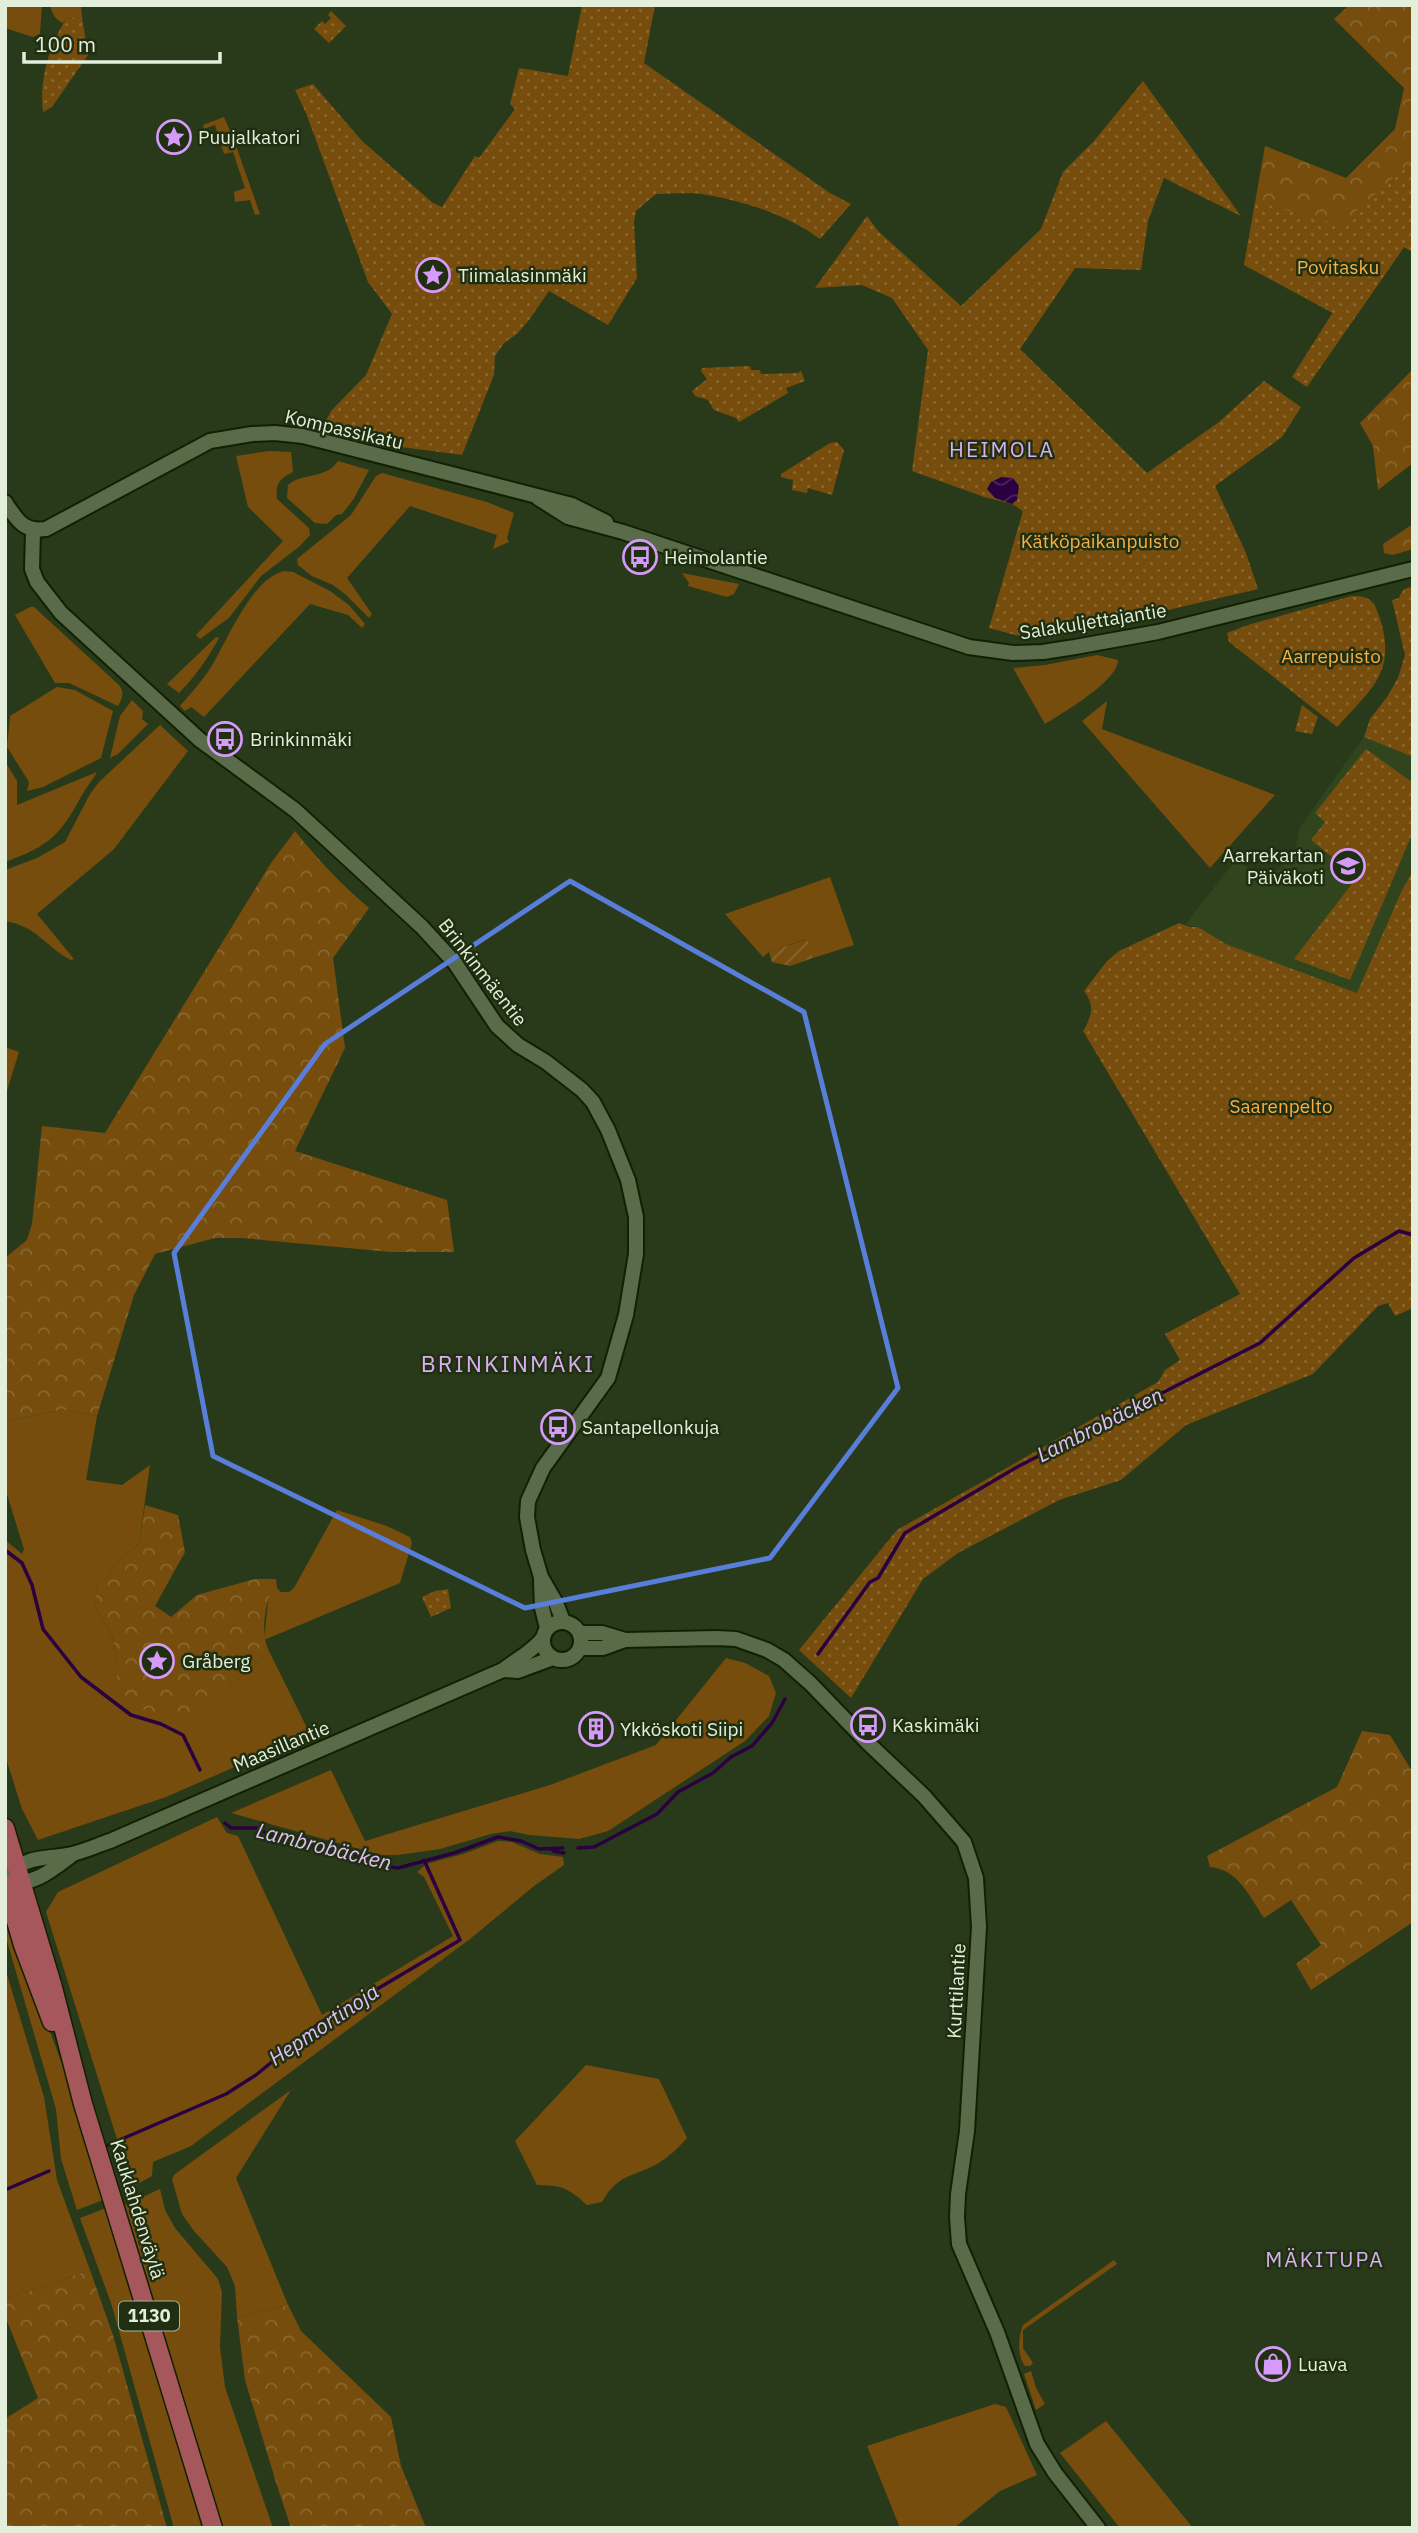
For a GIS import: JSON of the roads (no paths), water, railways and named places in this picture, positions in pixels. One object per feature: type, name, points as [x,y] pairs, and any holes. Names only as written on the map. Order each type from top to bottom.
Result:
[{"type":"main road","name":"Kauklahdenväylä","points":[[5,1828],[11,1877],[52,1984],[83,2104],[213,2528]]},
{"type":"street","name":"Kompassikatu","points":[[33,531],[57,524],[211,441],[264,433],[303,436],[538,498]]},
{"type":"street","name":"Salakuljettajantie","points":[[538,498],[572,505],[623,532],[969,647],[1013,653],[1043,652],[1158,632],[1413,569]]},
{"type":"street","points":[[5,502],[17,520],[33,531]]},
{"type":"street","name":"Brinkinmäentie","points":[[33,531],[32,569],[37,582],[61,613],[191,733],[295,810],[422,927],[455,964],[497,1026],[518,1045],[582,1090],[593,1102],[608,1130],[624,1167],[633,1199],[636,1254],[624,1322],[608,1378],[543,1468],[528,1501],[529,1532],[541,1577],[545,1633]]},
{"type":"street","name":"Brinkinmäentie","points":[[541,1577],[563,1621]]},
{"type":"street","points":[[563,1621],[573,1625],[580,1640],[569,1659],[553,1658],[547,1653],[545,1633],[552,1624],[563,1621]]},
{"type":"street","name":"Maasillantie","points":[[11,1877],[44,1875],[73,1854],[110,1841],[503,1670],[523,1654],[533,1650],[545,1633]]},
{"type":"street","name":"Kurttilantie","points":[[580,1640],[603,1648],[625,1640],[716,1638],[751,1643],[774,1654],[811,1684],[867,1742],[912,1783],[964,1842],[976,1878],[979,1927],[967,2130],[957,2206],[959,2244],[997,2332],[1037,2444],[1055,2473],[1098,2528]]},
{"type":"street","name":"Maasillantie","points":[[503,1670],[518,1671],[553,1658]]},
{"type":"water","points":[[1001,477],[1013,478],[1019,486],[1017,500],[1012,504],[995,498],[987,489],[991,482]]},
{"type":"waterway","name":"Lambrobäcken","points":[[818,1654],[870,1582],[878,1578],[905,1533],[1019,1466],[1260,1343],[1354,1258],[1399,1231],[1413,1235]]},
{"type":"waterway","name":"Lambrobäcken","points":[[5,1550],[22,1563],[32,1585],[43,1629],[81,1677],[131,1715],[161,1724],[183,1735],[200,1770]]},
{"type":"waterway","name":"Lambrobäcken","points":[[578,1848],[594,1847],[657,1814],[678,1792],[713,1773],[731,1757],[752,1746],[772,1723],[785,1699]]},
{"type":"waterway","name":"Lambrobäcken","points":[[225,1823],[231,1828],[257,1828],[318,1847],[326,1845],[378,1865],[398,1868],[454,1853],[498,1837],[521,1841],[539,1849],[563,1848]]},
{"type":"waterway","name":"Lambrobäcken","points":[[553,1851],[564,1853]]},
{"type":"waterway","name":"Hepmortinoja","points":[[108,2145],[226,2094],[256,2075],[318,2024],[460,1940],[424,1860]]},
{"type":"waterway","name":"Hepmortinoja","points":[[5,2190],[49,2171]]},
{"type":"place","name":"Puujalkatori","points":[[174,137]]},
{"type":"place","name":"Tiimalasinmäki","points":[[433,275]]},
{"type":"place","name":"Heimolantie","points":[[640,557]]},
{"type":"place","name":"Brinkinmäki","points":[[225,739]]},
{"type":"place","name":"Aarrekartan Päiväkoti","points":[[1348,866]]},
{"type":"place","name":"Santapellonkuja","points":[[558,1427]]},
{"type":"place","name":"Gråberg","points":[[157,1661]]},
{"type":"place","name":"Kaskimäki","points":[[868,1725]]},
{"type":"place","name":"Ykköskoti Siipi","points":[[596,1729]]},
{"type":"place","name":"Luava","points":[[1273,2364]]},
{"type":"district","name":"HEIMOLA","points":[[1002,450]]},
{"type":"district","name":"BRINKINMÄKI","points":[[508,1364]]},
{"type":"district","name":"MÄKITUPA","points":[[1325,2260]]},
{"type":"park label","name":"Povitasku","points":[[1338,267]]},
{"type":"park label","name":"Kätköpaikanpuisto","points":[[1100,541]]},
{"type":"park label","name":"Aarrepuisto","points":[[1331,656]]},
{"type":"park label","name":"Saarenpelto","points":[[1281,1106]]}]
